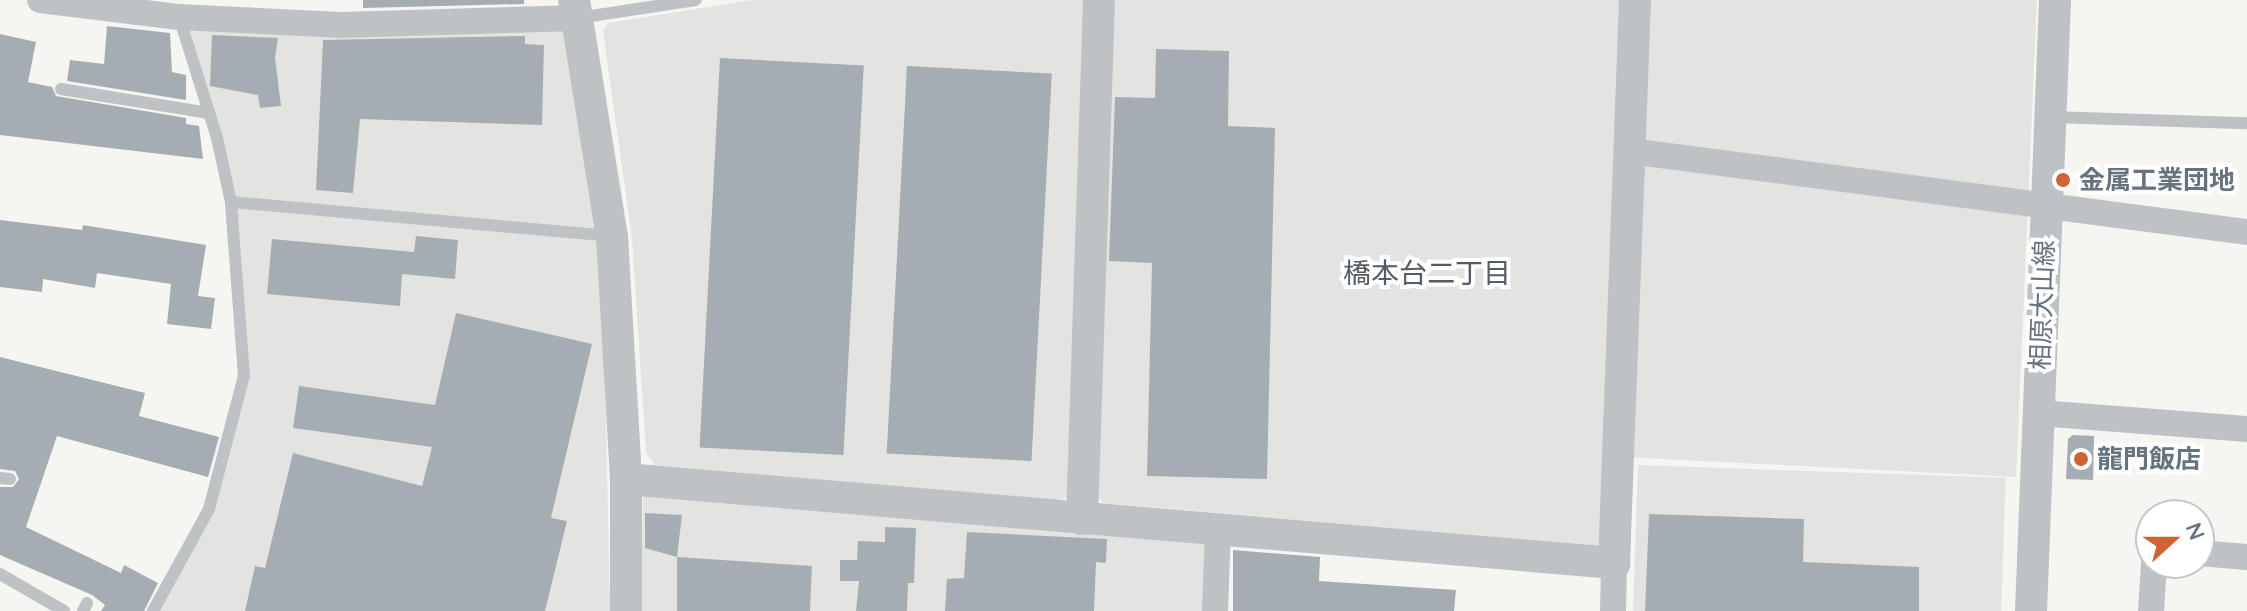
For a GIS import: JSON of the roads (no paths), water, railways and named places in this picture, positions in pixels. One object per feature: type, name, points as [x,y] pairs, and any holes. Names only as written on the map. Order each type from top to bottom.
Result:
[{"type":"street","points":[[40,0],[179,17],[340,25],[576,9],[612,236],[626,479],[626,611]]},
{"type":"street","points":[[1082,519],[1099,0]]},
{"type":"street","points":[[1613,611],[1635,0]]},
{"type":"street","name":"相原大山線","points":[[2031,611],[2055,0]]},
{"type":"street","points":[[1630,151],[2247,232]]},
{"type":"street","points":[[2039,413],[2247,429]]},
{"type":"street","points":[[626,479],[1614,563]]},
{"type":"street","points":[[1215,611],[1218,531]]},
{"type":"street","points":[[2215,554],[2247,557]]},
{"type":"street","points":[[2151,611],[2153,579]]},
{"type":"lane","points":[[576,9],[696,0]]},
{"type":"lane","points":[[153,611],[209,509],[244,376],[231,202],[209,113],[179,17]]},
{"type":"lane","points":[[61,89],[209,113]]},
{"type":"lane","points":[[2051,117],[2247,123]]},
{"type":"lane","points":[[231,202],[612,236]]},
{"type":"lane","points":[[0,574],[64,611]]},
{"type":"place","name":"金属工業団地","points":[[2063,180]]},
{"type":"place","name":"龍門飯店","points":[[2081,459]]},
{"type":"district","name":"橋本台二丁目","points":[[1427,273]]}]
